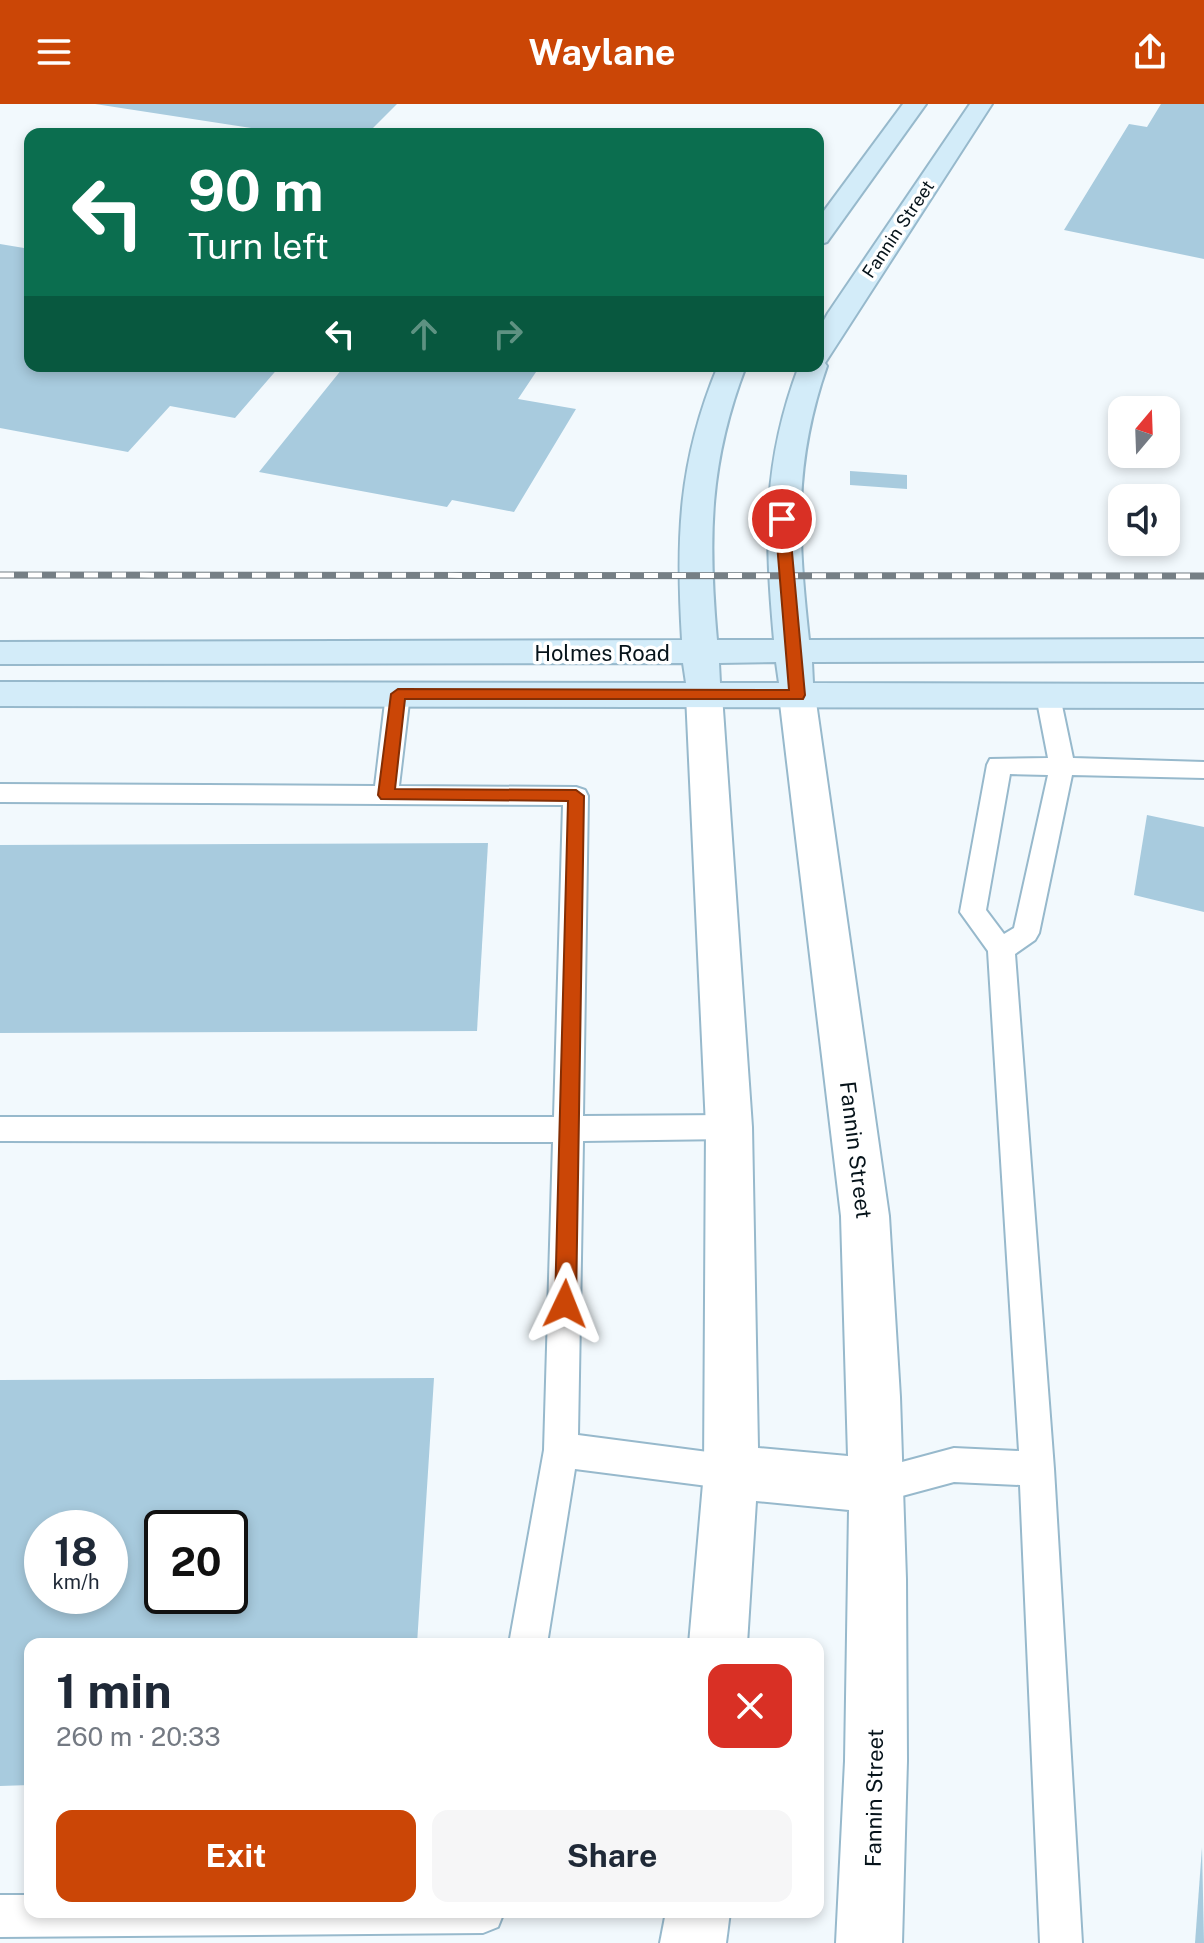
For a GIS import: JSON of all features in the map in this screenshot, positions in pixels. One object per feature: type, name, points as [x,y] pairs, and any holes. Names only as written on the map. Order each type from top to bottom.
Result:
[{"type":"main road","points":[[824,229],[915,104]]},
{"type":"main road","name":"Fannin Street","points":[[824,345],[842,313],[981,104]]},
{"type":"main road","points":[[853,190],[917,201]]},
{"type":"main road","points":[[702,674],[694,509],[709,426],[730,372]]},
{"type":"main road","name":"Fannin Street","points":[[797,695],[783,550],[782,485],[792,426],[811,372]]},
{"type":"main road","name":"Holmes Road","points":[[0,694],[398,694],[702,674],[794,652],[1204,650]]},
{"type":"main road","name":"Holmes Road","points":[[0,653],[702,674],[797,695],[1204,696]]},
{"type":"street","points":[[702,674],[729,1127],[731,1472],[718,1638]]},
{"type":"street","name":"Fannin Street","points":[[797,695],[865,1216],[876,1486],[875,1748],[869,1943]]},
{"type":"street","points":[[731,1472],[876,1486]]},
{"type":"street","points":[[693,1943],[697,1918]]},
{"type":"lane","points":[[386,795],[398,694]]},
{"type":"lane","points":[[1001,949],[1026,933],[1062,766],[1059,737],[1048,696]]},
{"type":"lane","points":[[1061,1943],[1037,1469],[1001,949],[973,912],[999,765],[1204,770]]},
{"type":"lane","points":[[0,793],[576,796],[561,1450],[529,1638]]},
{"type":"lane","points":[[0,1129],[570,1130],[729,1127]]},
{"type":"lane","points":[[561,1450],[731,1472]]},
{"type":"lane","points":[[876,1486],[954,1465],[1037,1469]]},
{"type":"lane","points":[[0,1916],[24,1916]]},
{"type":"building","points":[[95,104],[397,104],[373,128],[251,128]]},
{"type":"building","points":[[1161,104],[1204,104],[1204,259],[1064,230],[1129,124],[1147,127]]},
{"type":"building","points":[[0,244],[24,248],[24,372],[275,372],[235,418],[170,406],[128,452],[0,428]]},
{"type":"building","points":[[340,372],[536,372],[518,399],[576,409],[514,512],[452,500],[447,507],[259,472]]},
{"type":"building","points":[[850,471],[907,475],[907,489],[850,485]]},
{"type":"building","points":[[1147,815],[1204,827],[1204,912],[1134,895]]},
{"type":"building","points":[[488,843],[477,1031],[0,1033],[0,845]]},
{"type":"building","points":[[434,1378],[417,1638],[24,1638],[24,1785],[0,1786],[0,1380]]},
{"type":"building","points":[[1202,1847],[1204,1943],[1195,1943]]},
{"type":"railway","points":[[0,575],[1204,576]]},
{"type":"route","points":[[565,1304],[576,796],[386,795],[398,694],[797,695],[782,519]]}]
